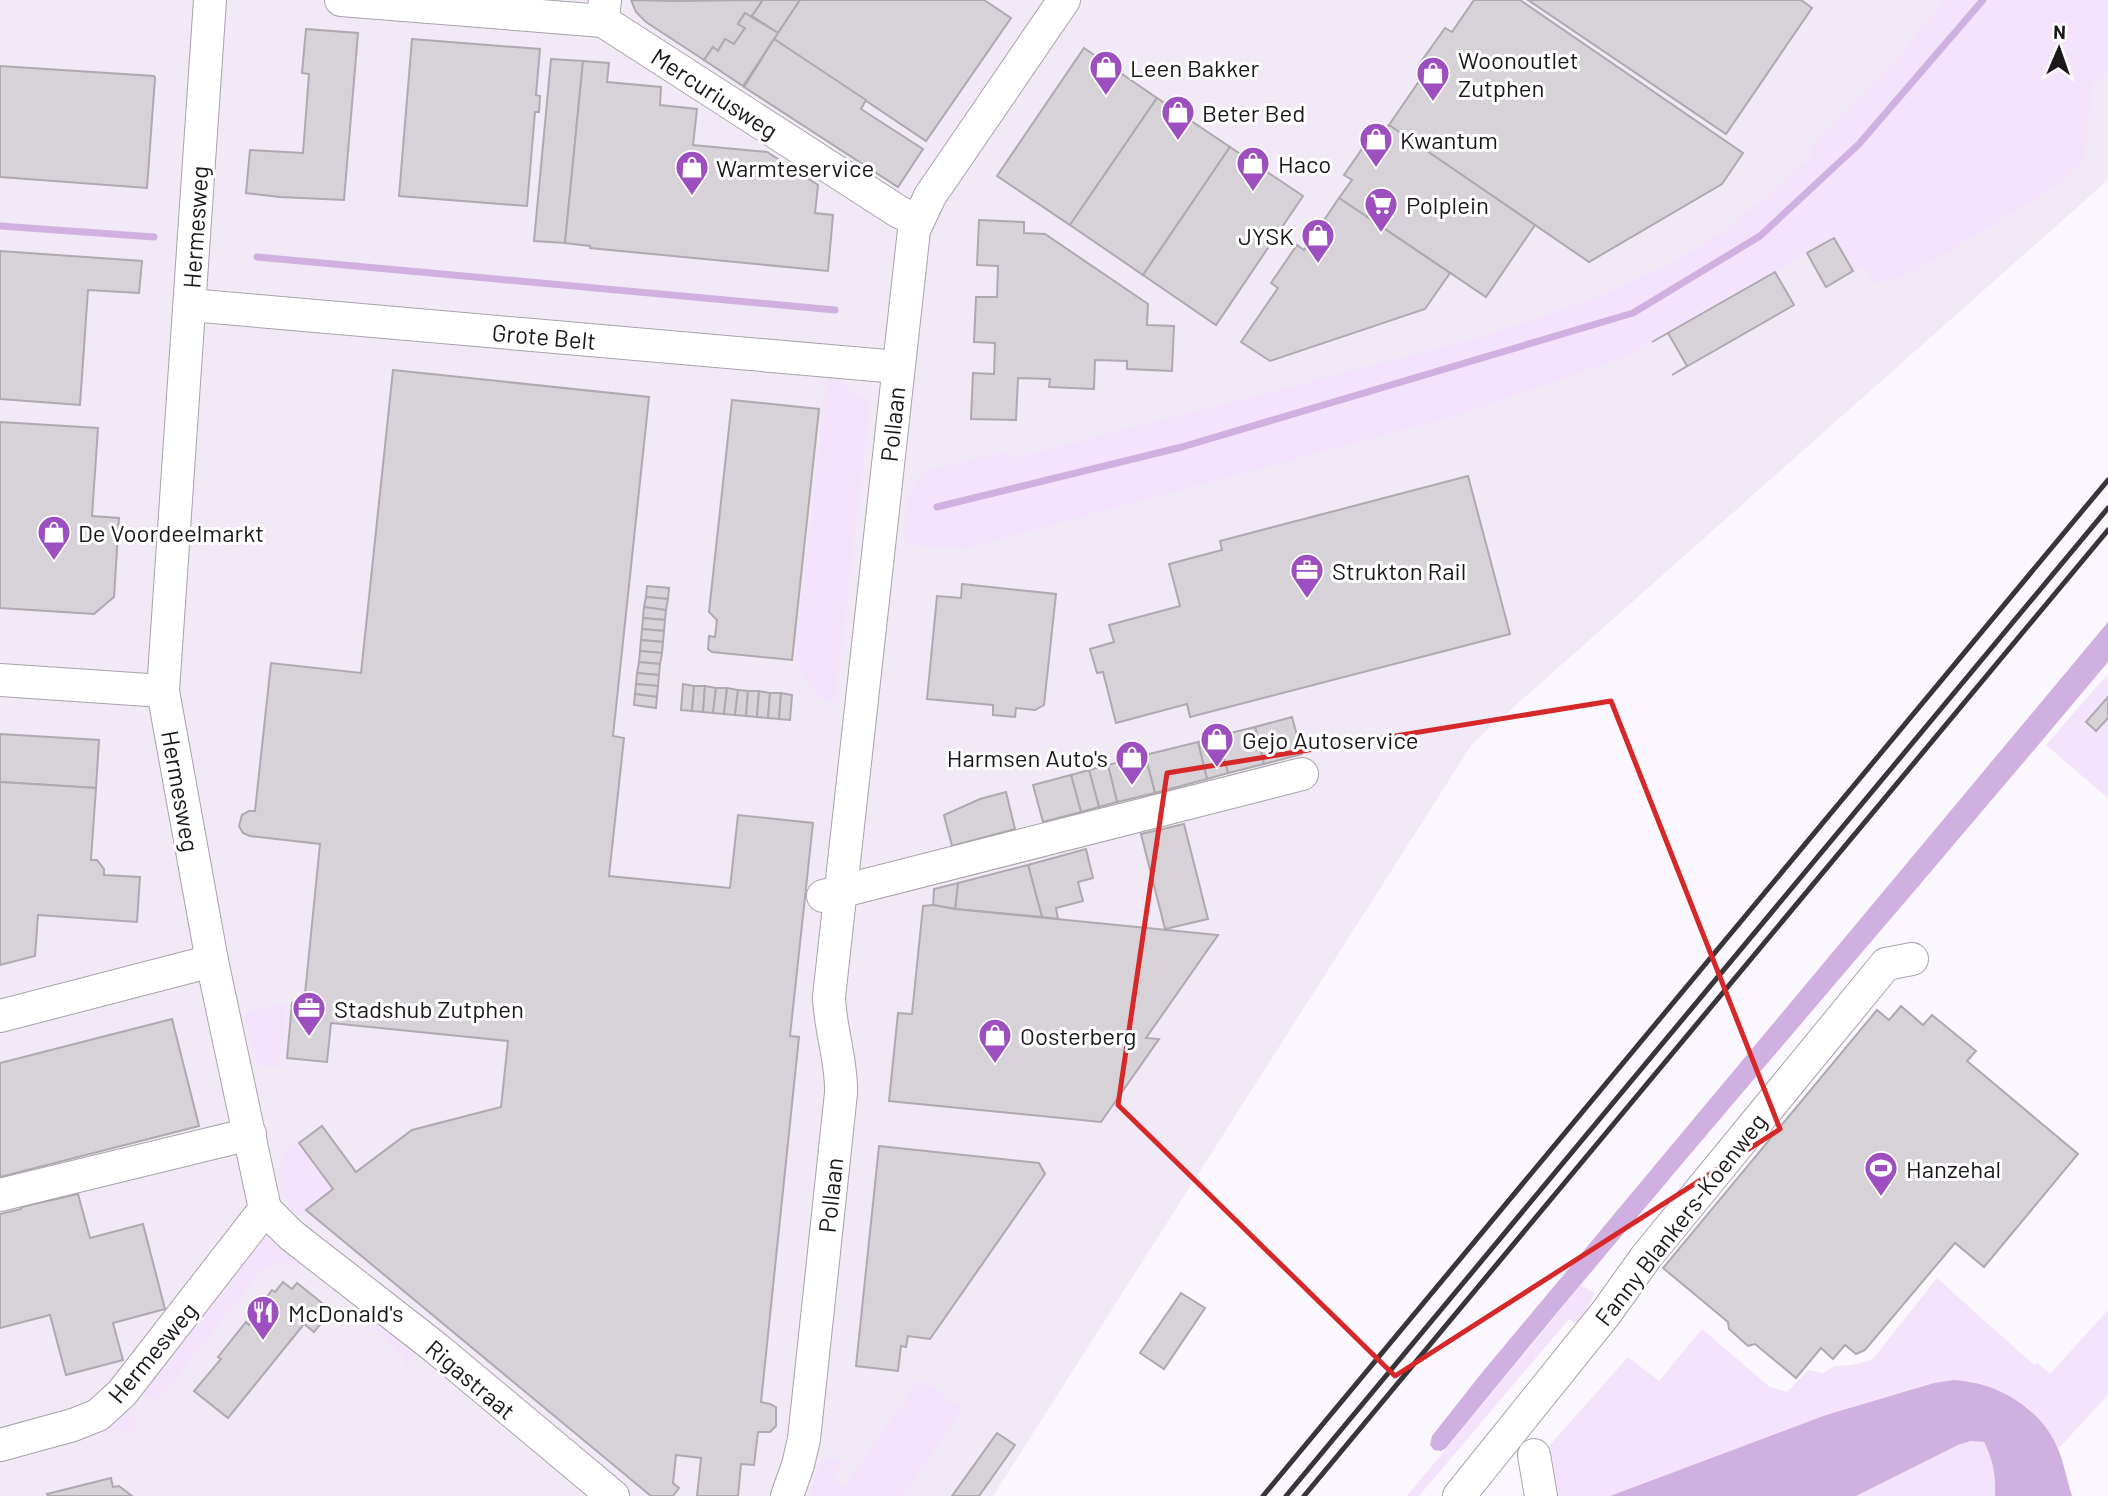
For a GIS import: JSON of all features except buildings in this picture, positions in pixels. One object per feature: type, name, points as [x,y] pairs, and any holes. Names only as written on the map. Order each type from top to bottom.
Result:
[{"type":"street","name":"Hermesweg","points":[[0,1445],[73,1425],[98,1415],[122,1393],[265,1209],[212,961],[163,691],[210,0]]},
{"type":"street","points":[[341,0],[604,11]]},
{"type":"street","name":"Pollaan","points":[[787,1496],[804,1439],[841,1093],[840,1065],[829,997],[831,894],[913,241],[917,220],[930,196],[1064,0]]},
{"type":"street","name":"Mercuriusweg","points":[[604,11],[899,212],[917,220]]},
{"type":"street","name":"Grote Belt","points":[[190,304],[898,367]]},
{"type":"street","points":[[0,680],[163,691]]},
{"type":"street","points":[[831,894],[1302,774]]},
{"type":"street","name":"Fanny Blankers-Koenweg","points":[[1459,1496],[1606,1313],[1646,1257],[1886,964],[1912,959]]},
{"type":"street","points":[[0,1016],[212,961]]},
{"type":"street","points":[[0,1195],[250,1134]]},
{"type":"street","name":"Rigastraat","points":[[265,1209],[291,1235],[436,1348],[613,1496]]},
{"type":"street","points":[[1534,1455],[1541,1496]]},
{"type":"highlighted area","points":[[1611,701],[1780,1129],[1395,1376],[1118,1105],[1167,773]]},
{"type":"shaded area","points":[[0,0],[2108,0],[2108,180],[1472,744],[993,1496],[0,1496]]},
{"type":"shaded area","points":[[1944,0],[2108,0],[2108,70],[2092,84],[2085,160],[2033,201],[1927,265],[1888,281],[1874,283],[1862,265],[1853,271],[1833,238],[1627,356],[1458,415],[966,548],[904,545],[910,494],[919,477],[927,471],[1005,452],[1015,458],[1482,337],[1595,298],[1669,265],[1729,228],[1812,157],[1812,145],[1894,62]]},
{"type":"shaded area","points":[[827,380],[840,381],[870,405],[835,700],[822,701],[794,662]]},
{"type":"shaded area","points":[[2108,622],[2108,662],[1610,1250],[1446,1448],[1441,1451],[1434,1450],[1430,1445],[1432,1436],[1480,1375]]},
{"type":"shaded area","points":[[2108,674],[2108,798],[2046,745]]},
{"type":"shaded area","points":[[287,1003],[280,1067],[258,1065],[252,1056],[245,1015]]},
{"type":"shaded area","points":[[296,1139],[333,1189],[298,1217],[285,1198],[279,1177],[282,1157]]},
{"type":"shaded area","points":[[272,1237],[303,1263],[300,1267],[278,1261],[262,1270],[158,1400],[147,1398],[143,1391],[260,1240]]},
{"type":"shaded area","points":[[1937,1278],[2034,1365],[2037,1363],[2050,1374],[2108,1310],[2108,1395],[2058,1449],[2028,1408],[2006,1394],[1972,1381],[1954,1380],[1934,1383],[1826,1415],[1610,1496],[1554,1496],[1548,1447],[1628,1357],[1659,1381],[1702,1329],[1770,1387],[1787,1392],[1808,1370],[1823,1373],[1835,1366],[1872,1360]]},
{"type":"shaded area","points":[[1581,1285],[1595,1293],[1585,1313],[1584,1331],[1569,1319],[1419,1496],[1407,1496]]},
{"type":"shaded area","points":[[366,1323],[386,1324],[416,1350],[408,1366],[405,1365],[406,1356],[399,1353],[386,1337]]},
{"type":"shaded area","points":[[920,1379],[963,1409],[902,1496],[809,1496],[822,1458],[845,1460],[832,1479],[844,1487]]},
{"type":"shaded area","points":[[1954,1380],[1986,1386],[2001,1392],[2016,1400],[2041,1421],[2058,1449],[2072,1496],[1995,1496],[1993,1468],[1987,1448],[1984,1442],[1971,1441],[1856,1496],[1610,1496],[1826,1415],[1934,1383]]},
{"type":"shaded area","points":[[126,1413],[140,1422],[129,1437],[119,1429],[72,1441]]},
{"type":"shaded area","points":[[1971,1441],[1984,1442],[1987,1448],[1993,1468],[1995,1496],[1856,1496],[1958,1445]]},
{"type":"waterway","points":[[937,507],[1182,447],[1633,313],[1760,236],[1859,144],[1983,0]]},
{"type":"waterway","points":[[0,226],[154,237]]},
{"type":"waterway","points":[[257,257],[835,310]]},
{"type":"railway","points":[[1263,1496],[2108,480]]},
{"type":"railway","points":[[1286,1496],[2108,508]]},
{"type":"railway","points":[[1304,1496],[2108,530]]},
{"type":"place","name":"Leen Bakker","points":[[1106,97]]},
{"type":"place","name":"Woonoutlet Zutphen","points":[[1433,103]]},
{"type":"place","name":"Beter Bed","points":[[1178,142]]},
{"type":"place","name":"Kwantum","points":[[1376,169]]},
{"type":"place","name":"Haco","points":[[1253,193]]},
{"type":"place","name":"Warmteservice","points":[[692,197]]},
{"type":"place","name":"Polplein","points":[[1381,234]]},
{"type":"place","name":"JYSK","points":[[1318,265]]},
{"type":"place","name":"De Voordeelmarkt","points":[[54,562]]},
{"type":"place","name":"Strukton Rail","points":[[1307,600]]},
{"type":"place","name":"Gejo Autoservice","points":[[1217,769]]},
{"type":"place","name":"Harmsen Auto's","points":[[1132,787]]},
{"type":"place","name":"Stadshub Zutphen","points":[[309,1038]]},
{"type":"place","name":"Oosterberg","points":[[995,1065]]},
{"type":"place","name":"Hanzehal","points":[[1881,1198]]},
{"type":"place","name":"McDonald's","points":[[263,1342]]}]
